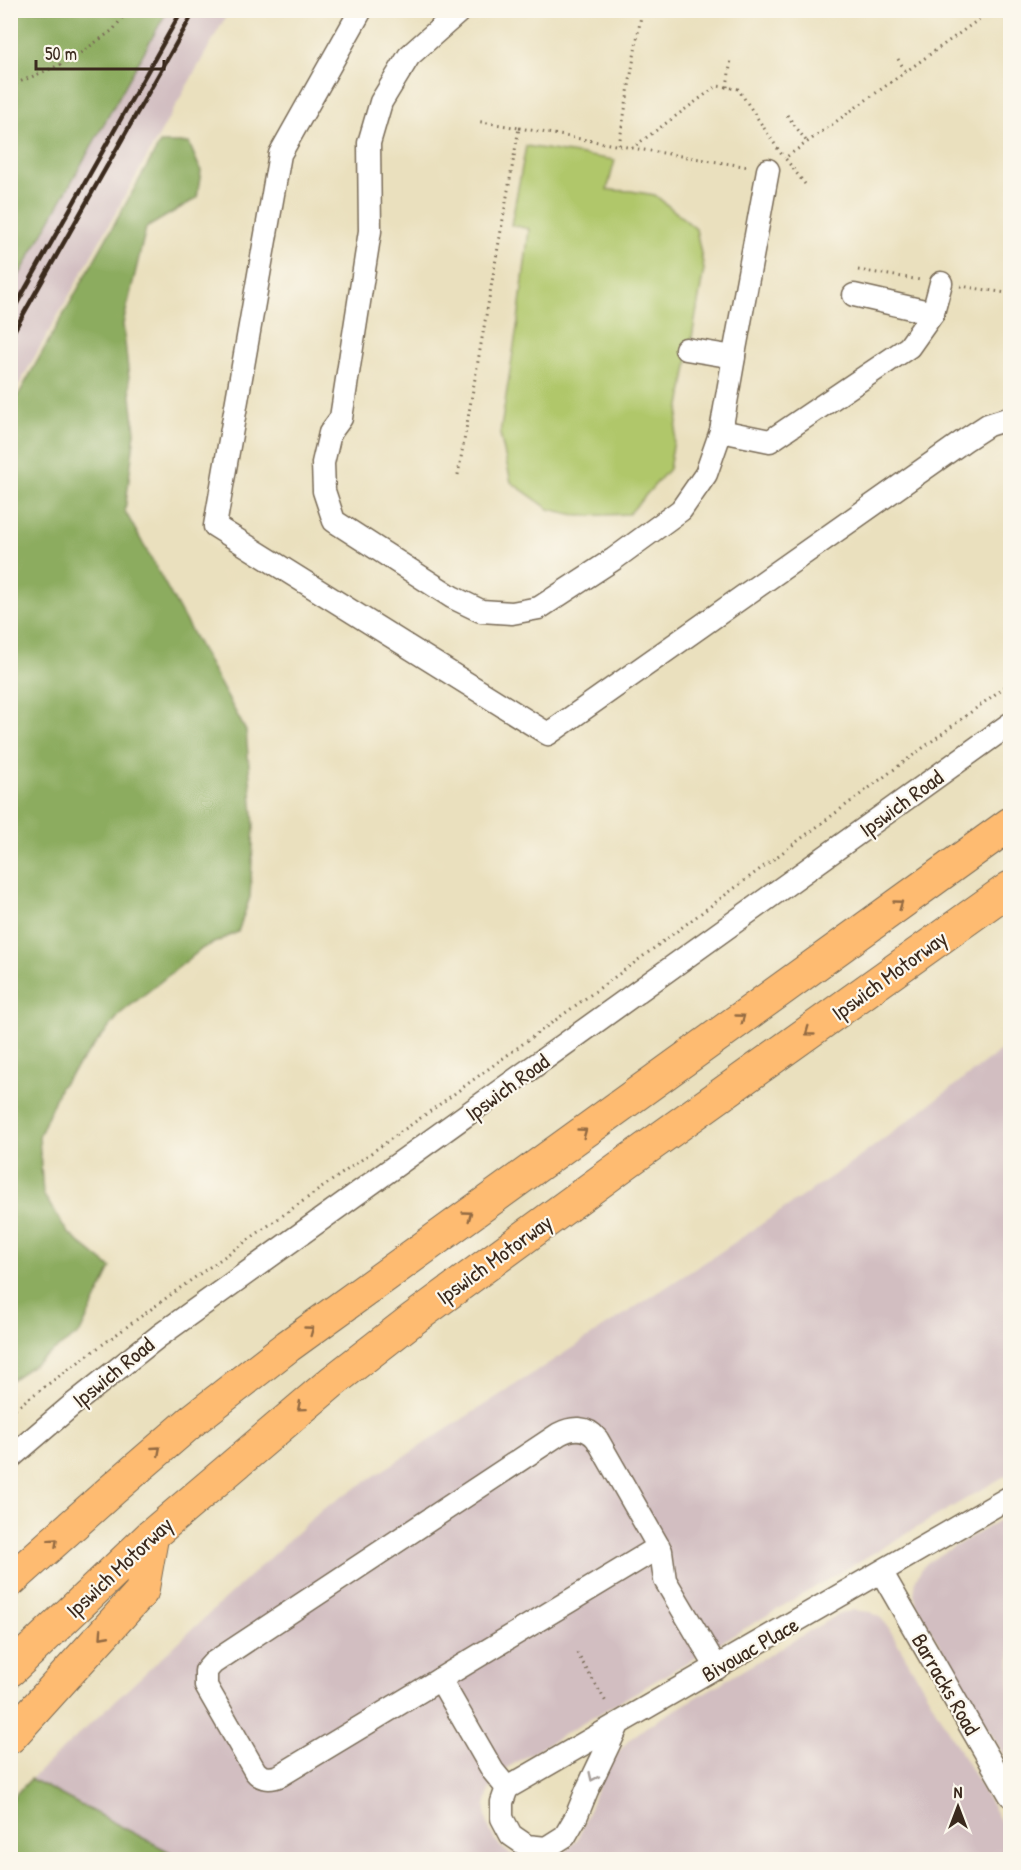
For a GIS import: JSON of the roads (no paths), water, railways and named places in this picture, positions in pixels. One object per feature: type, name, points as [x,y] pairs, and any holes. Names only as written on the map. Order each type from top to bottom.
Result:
[{"type":"highway","points":[[10,1581],[193,1420],[288,1346],[1011,824]]},
{"type":"highway","name":"Ipswich Motorway","points":[[10,1670],[152,1535],[287,1419],[413,1319],[627,1162],[1011,888]]},
{"type":"highway","points":[[10,1737],[142,1591],[152,1535]]},
{"type":"street","points":[[361,10],[280,154],[216,526],[266,558],[548,734],[964,440],[988,425],[1011,418]]},
{"type":"street","points":[[461,10],[409,56],[381,102],[369,143],[370,231],[341,418],[330,433],[323,463],[324,491],[334,520],[452,597],[481,611],[512,613],[539,608],[614,559],[681,510],[706,474],[721,431],[733,360],[777,164]]},
{"type":"street","points":[[721,431],[770,441],[909,347],[933,312],[941,283]]},
{"type":"street","points":[[854,295],[933,312]]},
{"type":"street","points":[[686,349],[734,357],[733,360]]},
{"type":"street","name":"Ipswich Road","points":[[10,1458],[159,1336],[1011,724]]},
{"type":"street","points":[[659,1547],[281,1775],[268,1778],[255,1771],[208,1690],[205,1678],[207,1669],[213,1663],[567,1430],[580,1429],[593,1434],[659,1547],[666,1582],[717,1668]]},
{"type":"street","name":"Bivouac Place","points":[[507,1788],[1011,1497]]},
{"type":"street","name":"Barracks Road","points":[[882,1573],[1011,1795]]},
{"type":"street","points":[[440,1679],[494,1771],[507,1788],[502,1802],[502,1818],[511,1835],[527,1846],[546,1848],[565,1836],[618,1725]]},
{"type":"railway","points":[[10,316],[182,10]]},
{"type":"railway","points":[[10,338],[195,10]]}]
